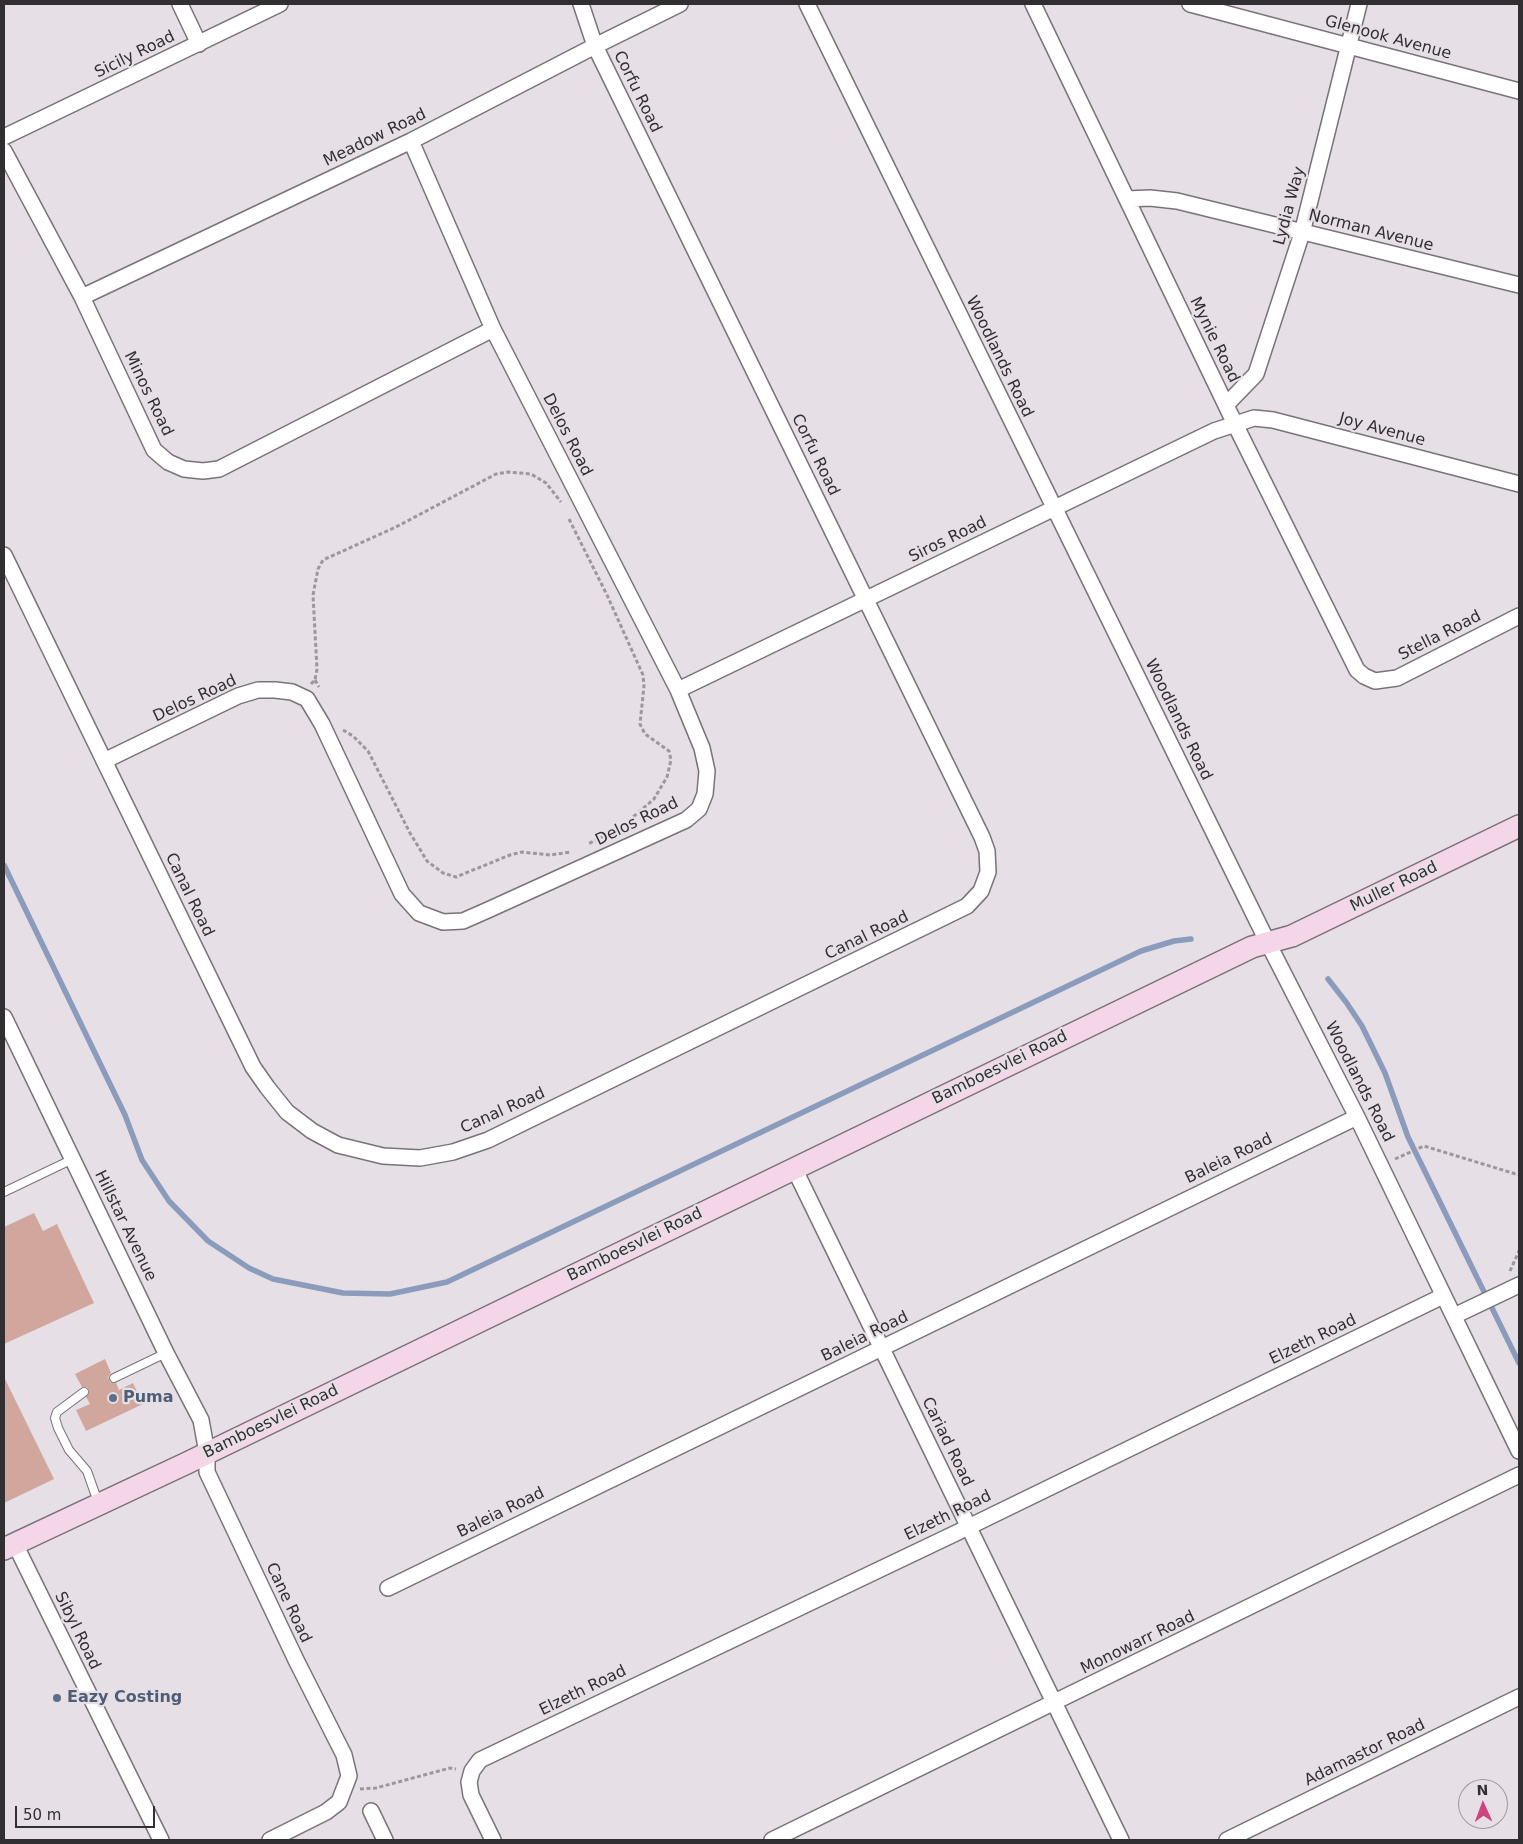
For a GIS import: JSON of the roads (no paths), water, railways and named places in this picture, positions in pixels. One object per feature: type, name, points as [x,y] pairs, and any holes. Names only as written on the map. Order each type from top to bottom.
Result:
[{"type":"street","points":[[180,4],[199,44]]},
{"type":"street","name":"Sicily Road","points":[[4,137],[280,4]]},
{"type":"street","name":"Corfu Road","points":[[581,4],[595,46],[982,837],[989,862],[984,884]]},
{"type":"street","name":"Meadow Road","points":[[82,297],[410,141],[680,4]]},
{"type":"street","name":"Woodlands Road","points":[[807,4],[1268,943],[1357,1117],[1519,1451]]},
{"type":"street","name":"Mynie Road","points":[[1033,4],[1234,424],[1357,670],[1375,681]]},
{"type":"street","name":"Glenook Avenue","points":[[1190,4],[1519,91]]},
{"type":"street","name":"Lydia Way","points":[[1226,405],[1256,374],[1302,233],[1359,4]]},
{"type":"street","name":"Delos Road","points":[[104,761],[238,696],[258,690],[275,690],[296,694],[306,699],[322,724],[402,894],[419,913],[443,922],[463,921],[488,910],[686,820],[699,809],[705,794],[707,771],[702,748],[678,690],[493,329],[410,141]]},
{"type":"street","name":"Minos Road","points":[[4,151],[82,297],[154,450],[168,462],[184,468],[203,471],[219,468],[493,329]]},
{"type":"street","name":"Norman Avenue","points":[[1127,199],[1150,198],[1178,202],[1519,285]]},
{"type":"street","name":"Joy Avenue","points":[[1234,424],[1254,418],[1273,420],[1519,484]]},
{"type":"street","name":"Siros Road","points":[[678,690],[1214,431],[1234,424]]},
{"type":"street","name":"Canal Road","points":[[4,555],[245,1050],[267,1087],[288,1112],[312,1131],[338,1144],[383,1156],[420,1158],[453,1152],[488,1140],[967,906],[981,891],[984,884]]},
{"type":"street","name":"Stella Road","points":[[1375,681],[1397,678],[1519,616]]},
{"type":"street","name":"Muller Road","points":[[1268,943],[1292,936],[1519,826]]},
{"type":"street","name":"Bamboesvlei Road","points":[[9,1547],[1252,947],[1268,943]]},
{"type":"street","name":"Hillstar Avenue","points":[[4,1016],[166,1353],[201,1420],[207,1453]]},
{"type":"street","name":"Baleia Road","points":[[388,1588],[1357,1117]]},
{"type":"street","name":"Cariad Road","points":[[794,1168],[1121,1840]]},
{"type":"street","points":[[1454,1316],[1519,1285]]},
{"type":"street","name":"Elzeth Road","points":[[493,1840],[471,1795],[469,1782],[472,1771],[480,1760],[1443,1296]]},
{"type":"street","name":"Cane Road","points":[[207,1453],[207,1472],[296,1660],[344,1755],[347,1766],[348,1776],[339,1802],[326,1812],[270,1840]]},
{"type":"street","name":"Monowarr Road","points":[[772,1840],[1519,1476]]},
{"type":"street","name":"Sibyl Road","points":[[9,1547],[161,1840]]},
{"type":"street","name":"Adamastor Road","points":[[1227,1840],[1519,1697]]},
{"type":"street","points":[[371,1811],[385,1840]]},
{"type":"lane","points":[[4,1192],[73,1159]]},
{"type":"lane","points":[[114,1378],[166,1353]]},
{"type":"lane","points":[[84,1392],[57,1412],[55,1418],[69,1450],[86,1471],[99,1504]]},
{"type":"waterway","points":[[4,865],[125,1115],[142,1160],[169,1201],[208,1241],[249,1268],[273,1279],[343,1293],[390,1294],[447,1282],[1141,951],[1174,941],[1191,939]]},
{"type":"waterway","points":[[1328,979],[1362,1026],[1385,1073],[1408,1137],[1519,1363]]},
{"type":"place","name":"Puma","points":[[113,1398]]},
{"type":"place","name":"Eazy Costing","points":[[57,1698]]}]
